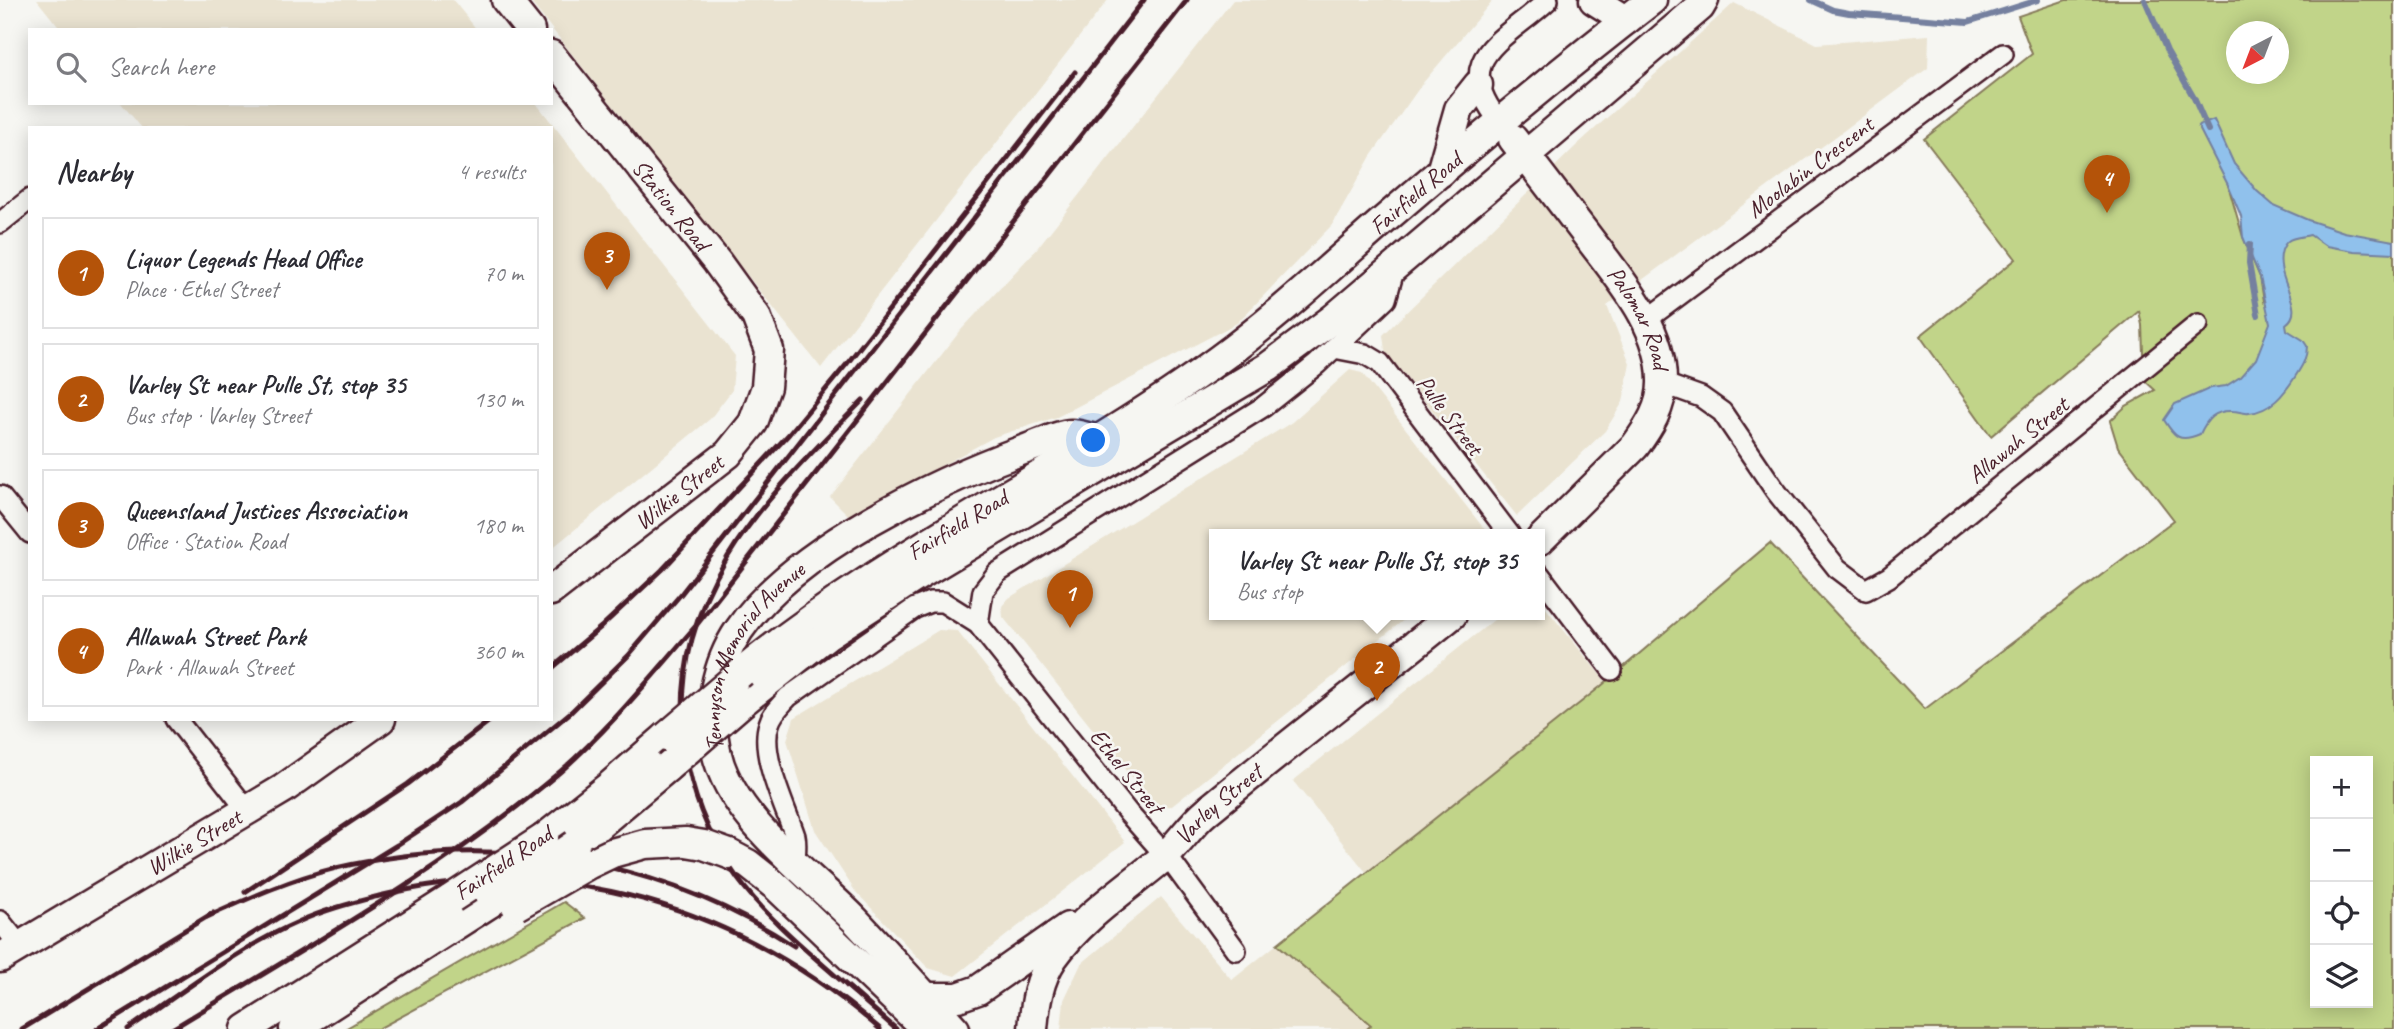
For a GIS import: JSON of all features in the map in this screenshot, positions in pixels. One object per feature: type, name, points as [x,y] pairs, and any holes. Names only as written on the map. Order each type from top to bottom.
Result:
[{"type":"main road","points":[[506,0],[528,28]]},
{"type":"main road","points":[[1594,0],[1626,20]]},
{"type":"main road","name":"Fairfield Road","points":[[246,1029],[544,838],[607,788],[742,672],[819,612],[865,581],[1140,413],[1221,358],[1500,122],[1652,0]]},
{"type":"main road","name":"Fairfield Road","points":[[294,1029],[453,927],[484,925],[503,904],[744,701],[827,635],[897,589],[1268,367],[1334,318],[1700,7],[1704,0]]},
{"type":"main road","name":"Station Road","points":[[553,57],[717,262],[756,316],[769,350],[768,366]]},
{"type":"main road","points":[[1441,172],[1459,109],[1478,85]]},
{"type":"main road","name":"Palomar Road","points":[[1500,122],[1617,275],[1646,320],[1658,351],[1662,383]]},
{"type":"main road","name":"Wilkie Street","points":[[553,588],[728,454],[753,423],[766,387],[768,366]]},
{"type":"main road","points":[[1545,535],[1635,446],[1655,415],[1662,383]]},
{"type":"main road","name":"Tennyson Memorial Avenue","points":[[955,1029],[853,918],[795,863],[747,811],[727,780],[716,751],[713,716],[718,676],[729,646],[754,611],[797,570],[870,521],[977,467],[1070,434],[1097,439]]},
{"type":"main road","name":"Varley Street","points":[[1033,1029],[1038,993],[1051,961],[1066,940],[1103,905],[1166,856],[1203,814],[1446,620]]},
{"type":"main road","name":"Wilkie Street","points":[[10,952],[283,789],[378,721]]},
{"type":"main road","points":[[503,904],[612,853],[645,844],[685,842],[704,845],[748,864],[778,887],[926,1029]]},
{"type":"main road","points":[[926,997],[958,997],[978,990],[1103,905]]},
{"type":"street","points":[[1500,122],[1487,106],[1478,85],[1478,73],[1483,58],[1548,0]]},
{"type":"street","name":"Moolabin Crescent","points":[[1646,320],[2003,54]]},
{"type":"street","points":[[0,223],[28,201]]},
{"type":"street","name":"Fairfield Road","points":[[978,624],[983,591],[998,573],[1264,407],[1335,348],[1385,299],[1395,266]]},
{"type":"street","name":"Allawah Street","points":[[1866,590],[1889,577],[2198,324]]},
{"type":"street","name":"Pulle Street","points":[[1335,348],[1365,354],[1380,363],[1505,529]]},
{"type":"street","name":"Palomar Road","points":[[1662,383],[1701,397],[1722,412],[1775,490],[1837,568],[1866,590]]},
{"type":"street","points":[[0,496],[28,531]]},
{"type":"street","points":[[1545,582],[1612,670]]},
{"type":"street","points":[[795,863],[796,838],[785,814],[767,744],[767,733],[773,715],[788,697],[923,604],[943,602],[978,624]]},
{"type":"street","name":"Ethel Street","points":[[978,624],[1129,814],[1166,856],[1236,950]]},
{"type":"street","points":[[178,721],[247,810]]},
{"type":"street","points":[[0,921],[10,952]]},
{"type":"shaded area","points":[[37,0],[453,0],[475,28],[59,28]]},
{"type":"shaded area","points":[[529,0],[1108,0],[821,368]]},
{"type":"shaded area","points":[[1233,0],[1493,0],[1422,84],[1371,156],[1332,225],[1237,323],[1057,417],[994,437],[849,516],[830,497],[961,330],[1034,252]]},
{"type":"shaded area","points":[[1734,3],[1817,44],[1929,35],[1928,68],[1607,306],[1630,363],[1623,402],[1605,431],[1517,516],[1385,351],[1383,335],[1578,144]]},
{"type":"shaded area","points":[[123,105],[538,105],[735,356],[732,390],[710,419],[553,547],[553,126],[140,126]]},
{"type":"shaded area","points":[[1350,370],[1362,373],[1484,529],[1209,529],[1209,620],[1404,620],[1172,806],[1155,807],[1003,617],[1002,606],[1009,598],[1292,422]]},
{"type":"shaded area","points":[[1545,607],[1606,682],[1366,872],[1293,781],[1494,620],[1545,620]]},
{"type":"shaded area","points":[[939,630],[957,631],[1125,842],[955,976],[928,968],[855,891],[815,830],[787,740],[794,718]]},
{"type":"shaded area","points":[[1161,897],[1232,980],[1277,944],[1371,1025],[1366,1029],[1061,1029],[1064,1000],[1081,964]]},
{"type":"green space","points":[[2066,0],[2394,0],[2394,1029],[1367,1029],[1371,1025],[1277,944],[1600,687],[1770,543],[1925,709],[2174,520],[2118,447],[2110,421],[2126,406],[2155,390],[2144,380],[2139,311],[1991,436],[1920,336],[2016,259],[1924,139],[2032,54],[2018,16]],"holes":[[[2232,161],[2278,289],[2264,301],[2260,277],[2243,237],[2228,185]]]},
{"type":"green space","points":[[564,902],[585,918],[378,1029],[345,1029]]},
{"type":"water","points":[[2214,120],[2234,164],[2273,205],[2344,232],[2394,241],[2394,253],[2354,251],[2326,246],[2310,235],[2287,242],[2280,261],[2293,310],[2292,318],[2286,324],[2287,330],[2303,340],[2307,346],[2302,366],[2286,390],[2264,409],[2249,413],[2221,412],[2205,424],[2200,434],[2182,438],[2175,434],[2164,420],[2175,404],[2211,388],[2226,386],[2240,377],[2256,359],[2270,323],[2260,277],[2243,237],[2241,216],[2198,126]]},
{"type":"waterway","points":[[1811,0],[1833,10],[1849,13],[1968,22],[2038,0]]},
{"type":"waterway","points":[[2145,0],[2167,51],[2194,98],[2208,130]]},
{"type":"waterway","points":[[2250,244],[2249,263],[2258,315]]},
{"type":"railway","points":[[97,1029],[397,845],[462,802],[571,712],[628,656],[681,594],[1144,0]]},
{"type":"railway","points":[[172,1029],[421,876],[516,808],[597,737],[695,627],[1187,0]]},
{"type":"railway","points":[[553,667],[662,570],[789,434],[1075,72]]},
{"type":"railway","points":[[855,993],[764,910],[738,879],[717,847],[701,811],[686,756],[684,683],[693,635],[710,590],[733,549],[792,473],[863,400]]},
{"type":"railway","points":[[245,892],[408,784],[489,721]]},
{"type":"railway","points":[[207,917],[286,883],[336,868],[396,857],[455,852],[515,853],[573,860],[631,873],[687,891],[742,916],[794,946]]},
{"type":"railway","points":[[128,1029],[254,944],[318,914],[379,896],[447,884],[515,880],[581,886],[646,900],[708,922],[768,951],[826,987],[880,1029]]},
{"type":"railway","points":[[22,1029],[213,913]]},
{"type":"railway","points":[[847,986],[896,1029]]},
{"type":"place","name":"Allawah Street Park","points":[[2107,213]]},
{"type":"place","name":"Queensland Justices Association","points":[[607,290]]},
{"type":"place","name":"Liquor Legends Head Office","points":[[1070,628]]},
{"type":"place","name":"Varley St near Pulle St, stop 35","points":[[1377,701]]}]
